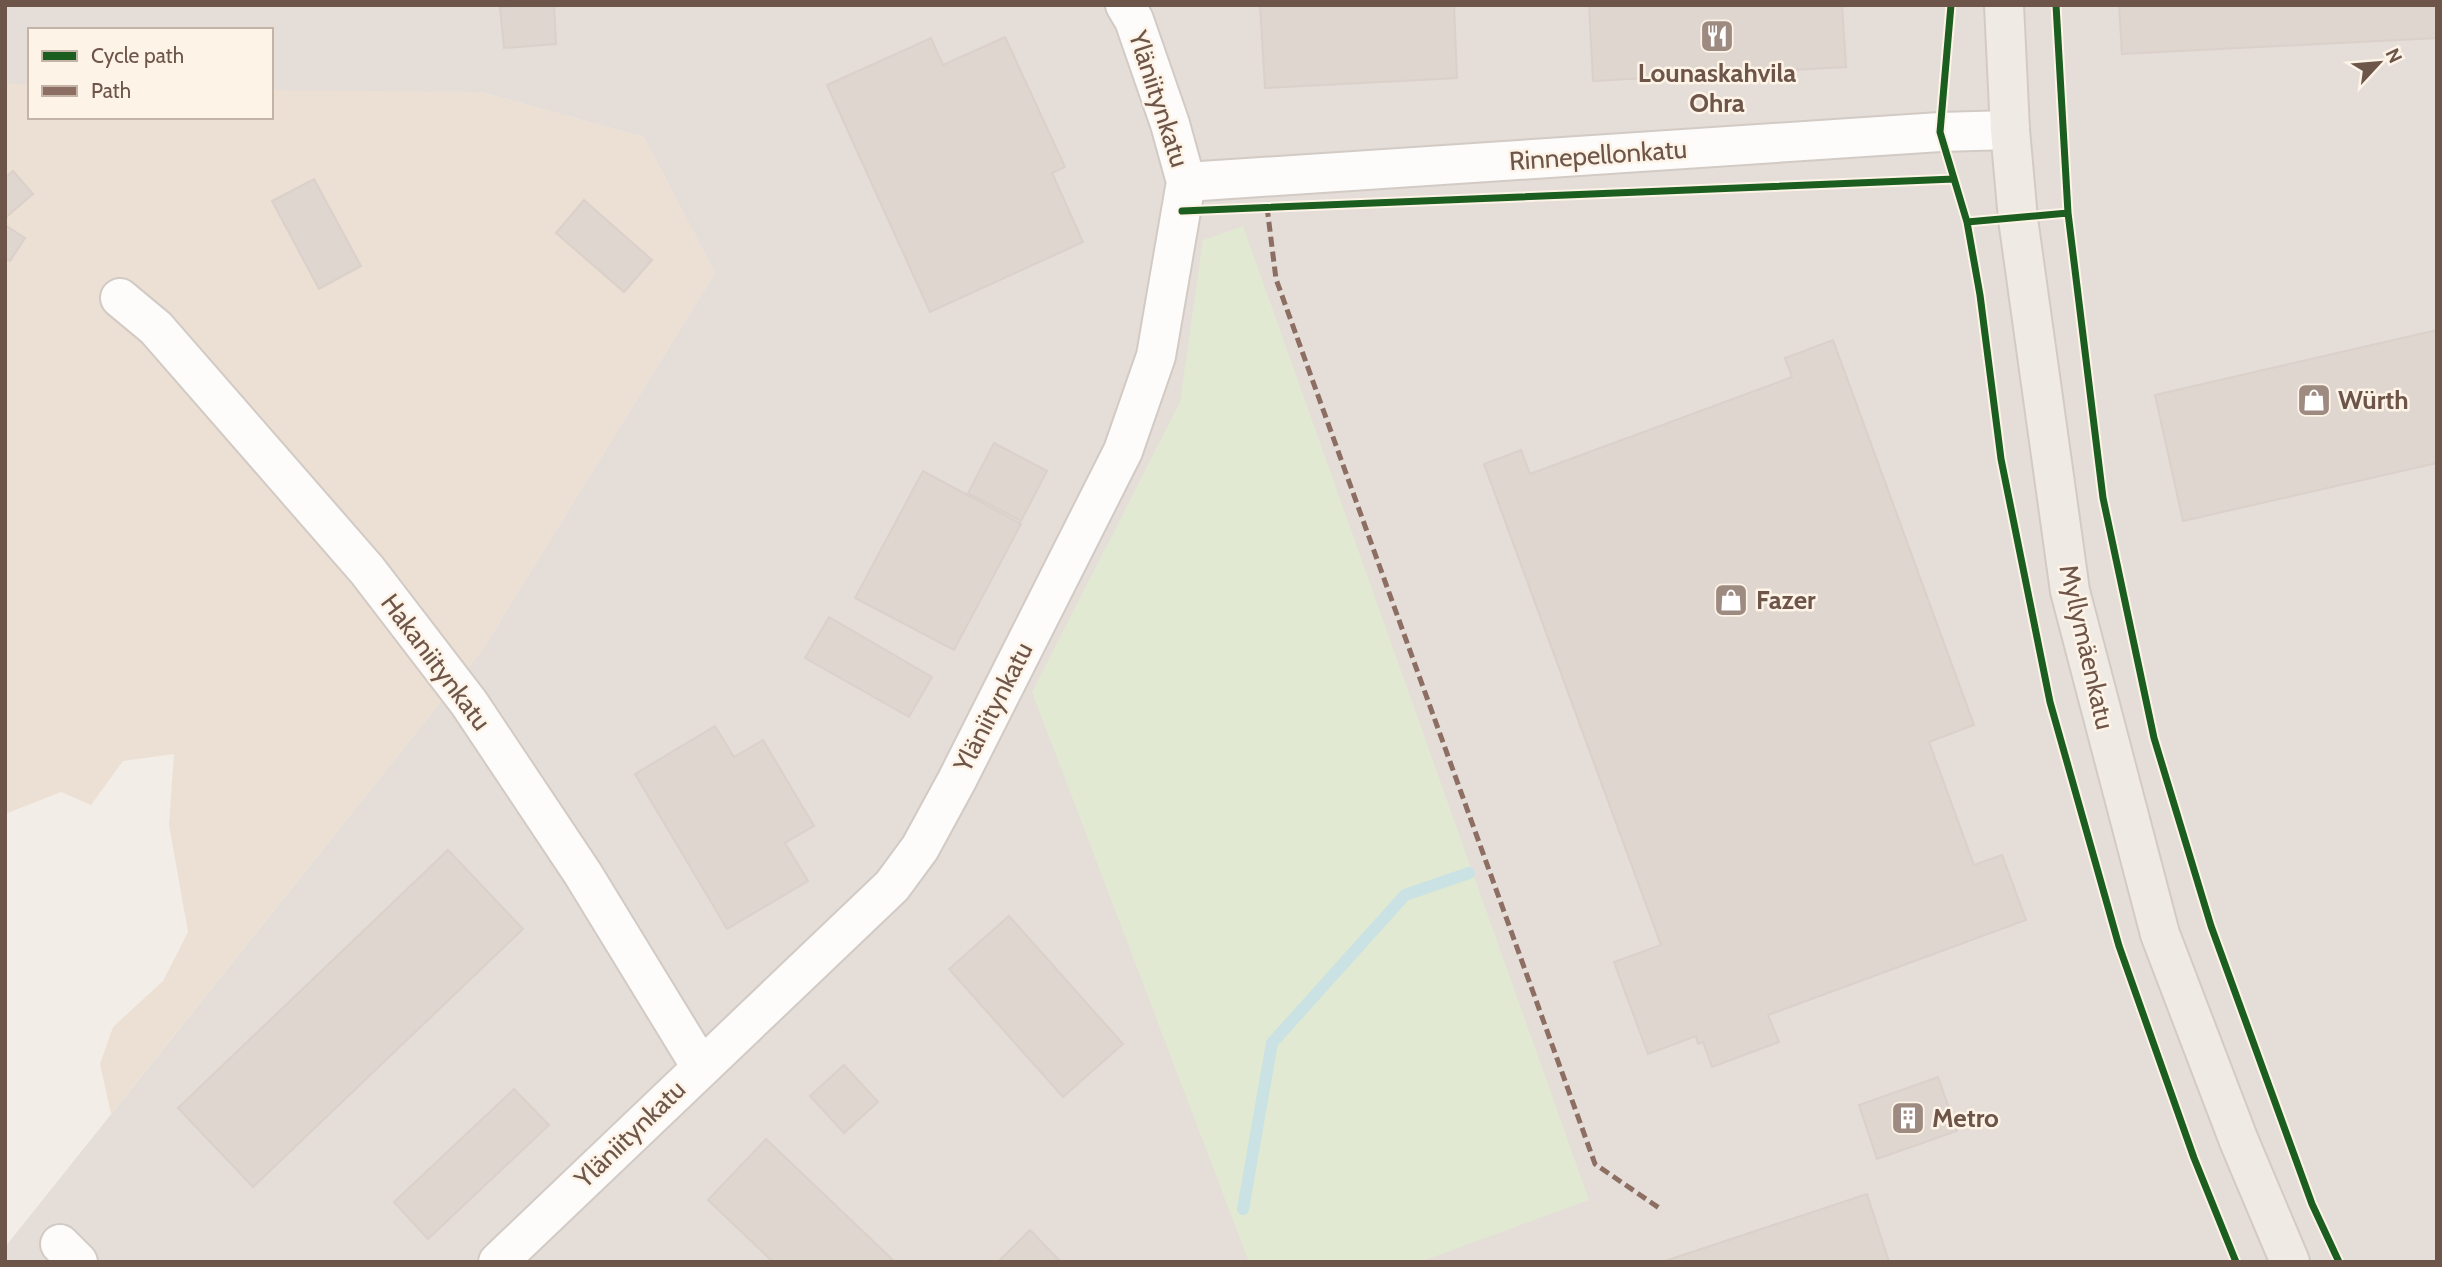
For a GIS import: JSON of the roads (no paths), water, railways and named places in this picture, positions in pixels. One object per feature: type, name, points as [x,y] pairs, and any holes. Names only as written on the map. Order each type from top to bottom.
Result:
[{"type":"main road","name":"Myllymäenkatu","points":[[2004,5],[2010,130],[2020,233],[2070,591],[2160,934],[2239,1141],[2290,1262]]},
{"type":"street","name":"Yläniitynkatu","points":[[498,1262],[892,886],[920,848],[957,779],[1123,451],[1156,356],[1186,181],[1148,59],[1134,20],[1125,5]]},
{"type":"street","name":"Rinnepellonkatu","points":[[1186,181],[2010,130]]},
{"type":"street","name":"Hakaniitynkatu","points":[[120,298],[156,328],[367,570],[469,703],[583,874],[701,1067]]},
{"type":"waterway","points":[[1243,1209],[1272,1043],[1405,895],[1469,873]]},
{"type":"place","name":"Lounaskahvila Ohra","points":[[1717,36]]},
{"type":"place","name":"Würth","points":[[2314,400]]},
{"type":"place","name":"Fazer","points":[[1731,600]]},
{"type":"place","name":"Metro","points":[[1908,1118]]}]
